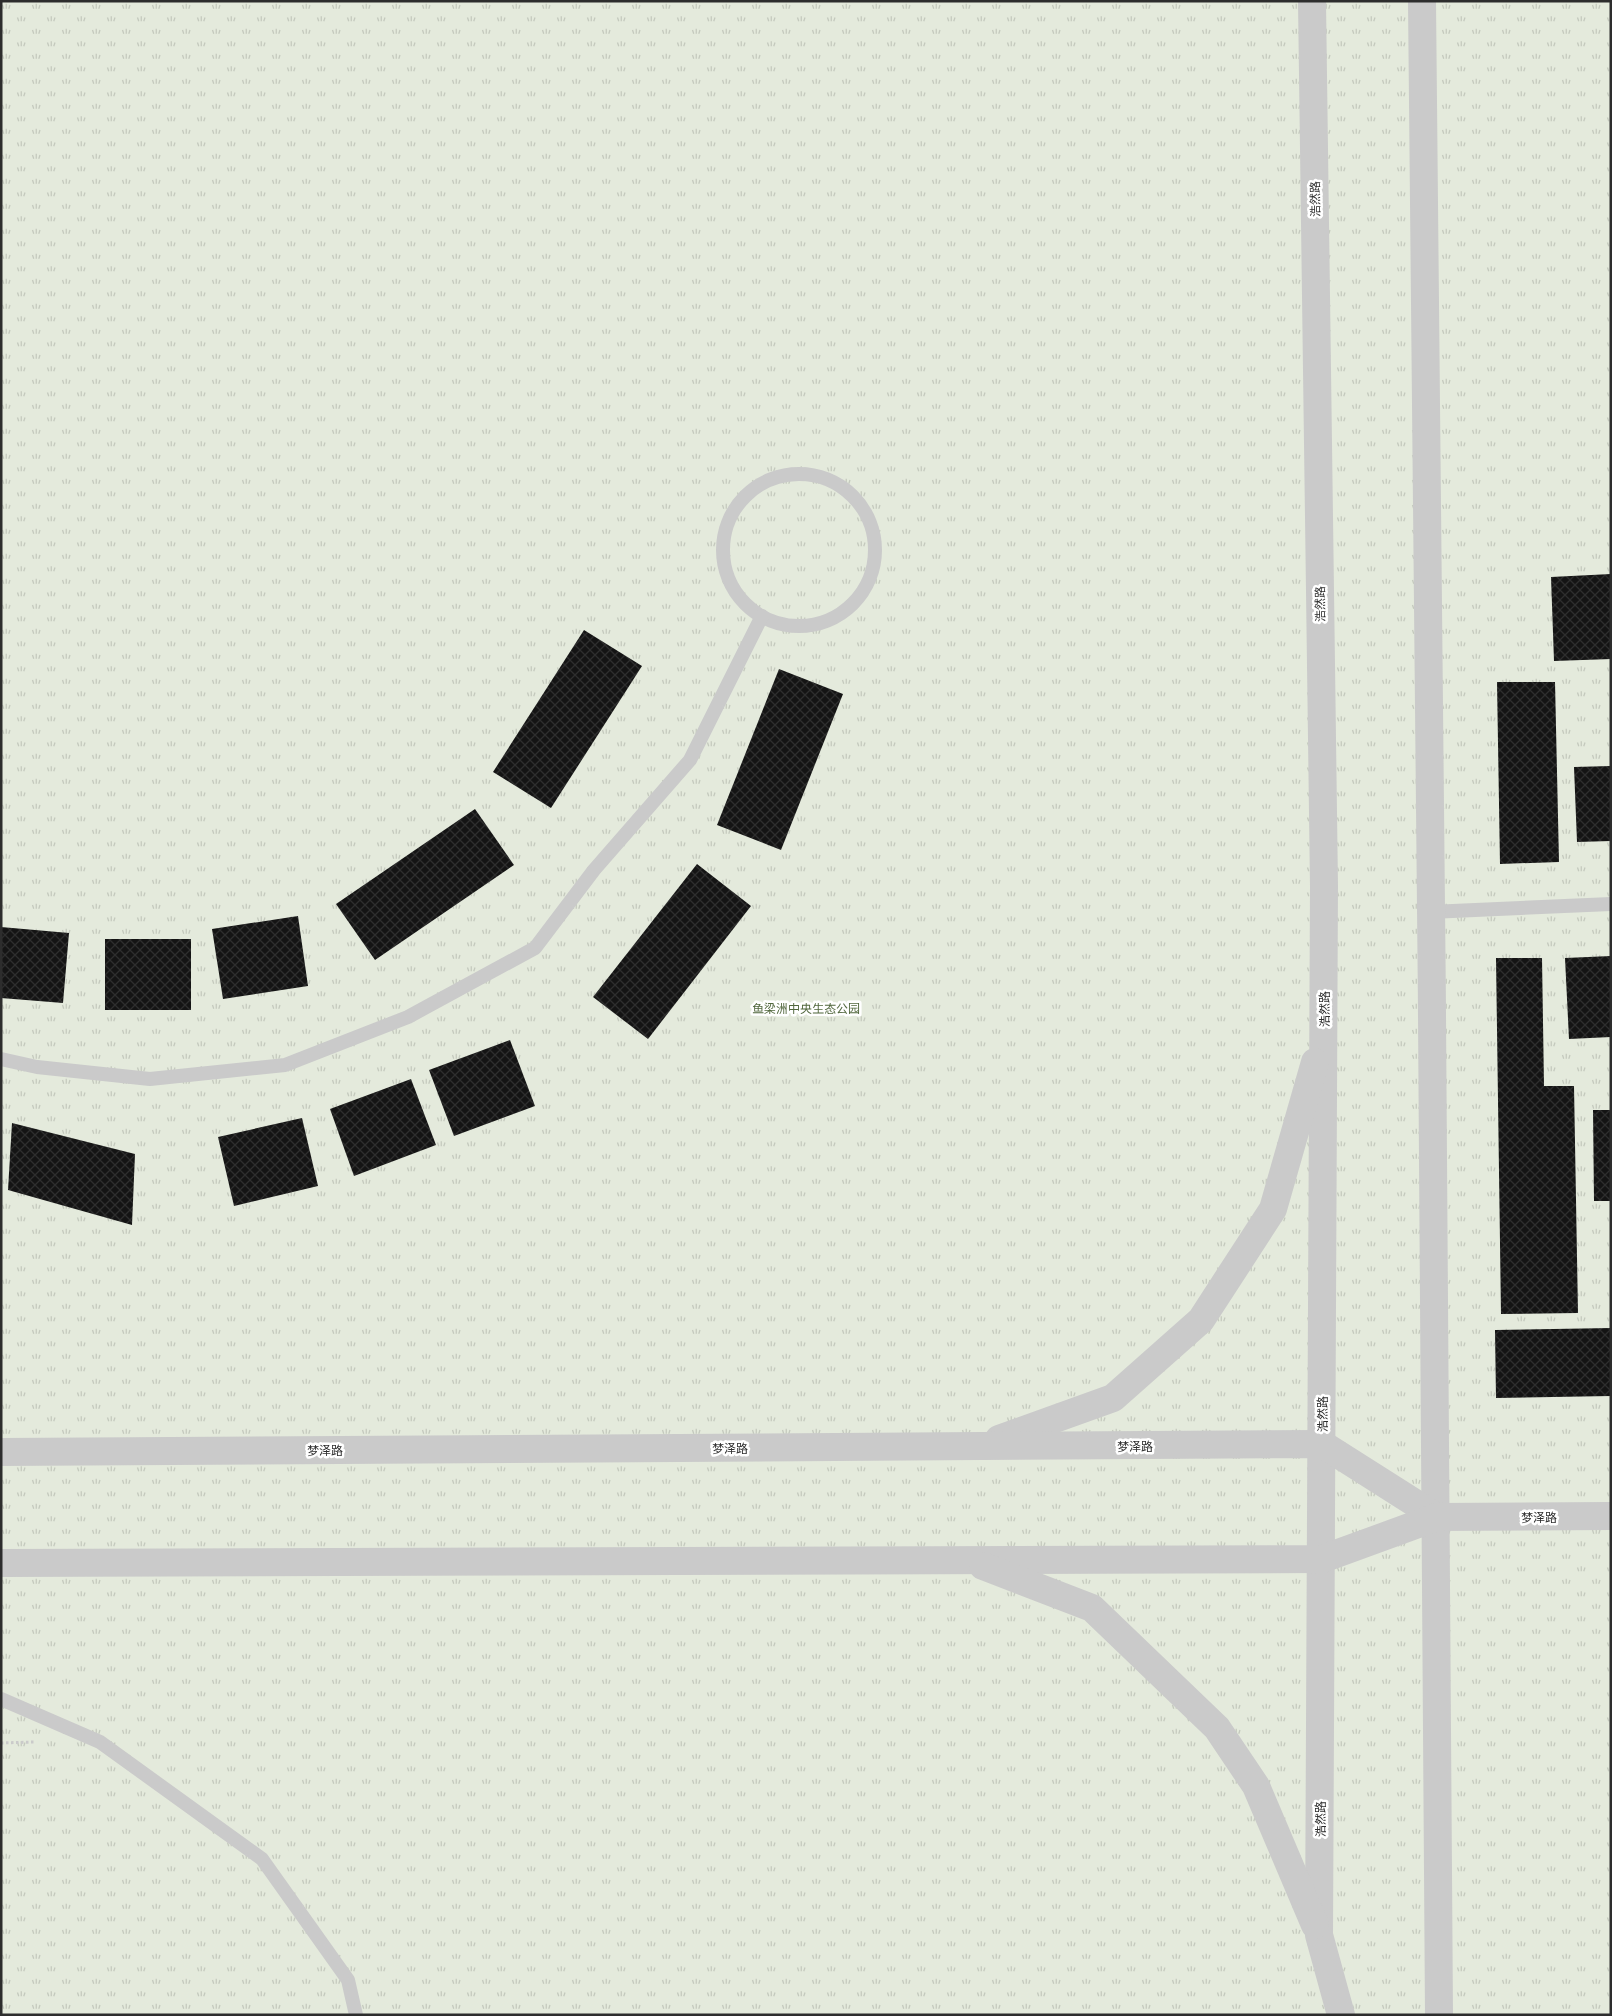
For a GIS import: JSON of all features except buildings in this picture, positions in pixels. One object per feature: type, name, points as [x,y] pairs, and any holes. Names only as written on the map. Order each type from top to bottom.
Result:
[{"type":"street","name":"浩然路","points":[[1312,1],[1324,886],[1319,1935],[1341,2015]]},
{"type":"street","points":[[1422,1],[1430,912],[1438,1518],[1439,2015]]},
{"type":"street","points":[[978,1447],[1112,1398],[1200,1320],[1273,1209],[1324,1029]]},
{"type":"street","points":[[1322,1444],[1438,1518]]},
{"type":"street","name":"梦泽路","points":[[1,1452],[1322,1444]]},
{"type":"street","name":"梦泽路","points":[[1,1563],[1322,1559],[1438,1518],[1611,1516]]},
{"type":"street","points":[[967,1560],[1092,1608],[1217,1728],[1256,1786],[1319,1935]]},
{"type":"lane","points":[[796,473],[821,477],[843,487],[862,505],[873,528],[876,554],[870,578],[856,600],[836,616],[812,624],[786,624],[762,616],[743,601],[729,581],[723,557],[725,532],[734,509],[750,491],[772,479],[796,473]]},
{"type":"lane","points":[[1,1059],[37,1067],[150,1079],[285,1065],[408,1017],[535,948],[594,870],[690,760],[762,616]]},
{"type":"lane","points":[[1430,912],[1611,904]]},
{"type":"lane","points":[[1,1699],[100,1742],[262,1860],[348,1980],[356,2015]]},
{"type":"green space","name":"鱼梁洲中央生态公园","points":[[1,1],[1611,1],[1611,2015],[1,2015]]}]
